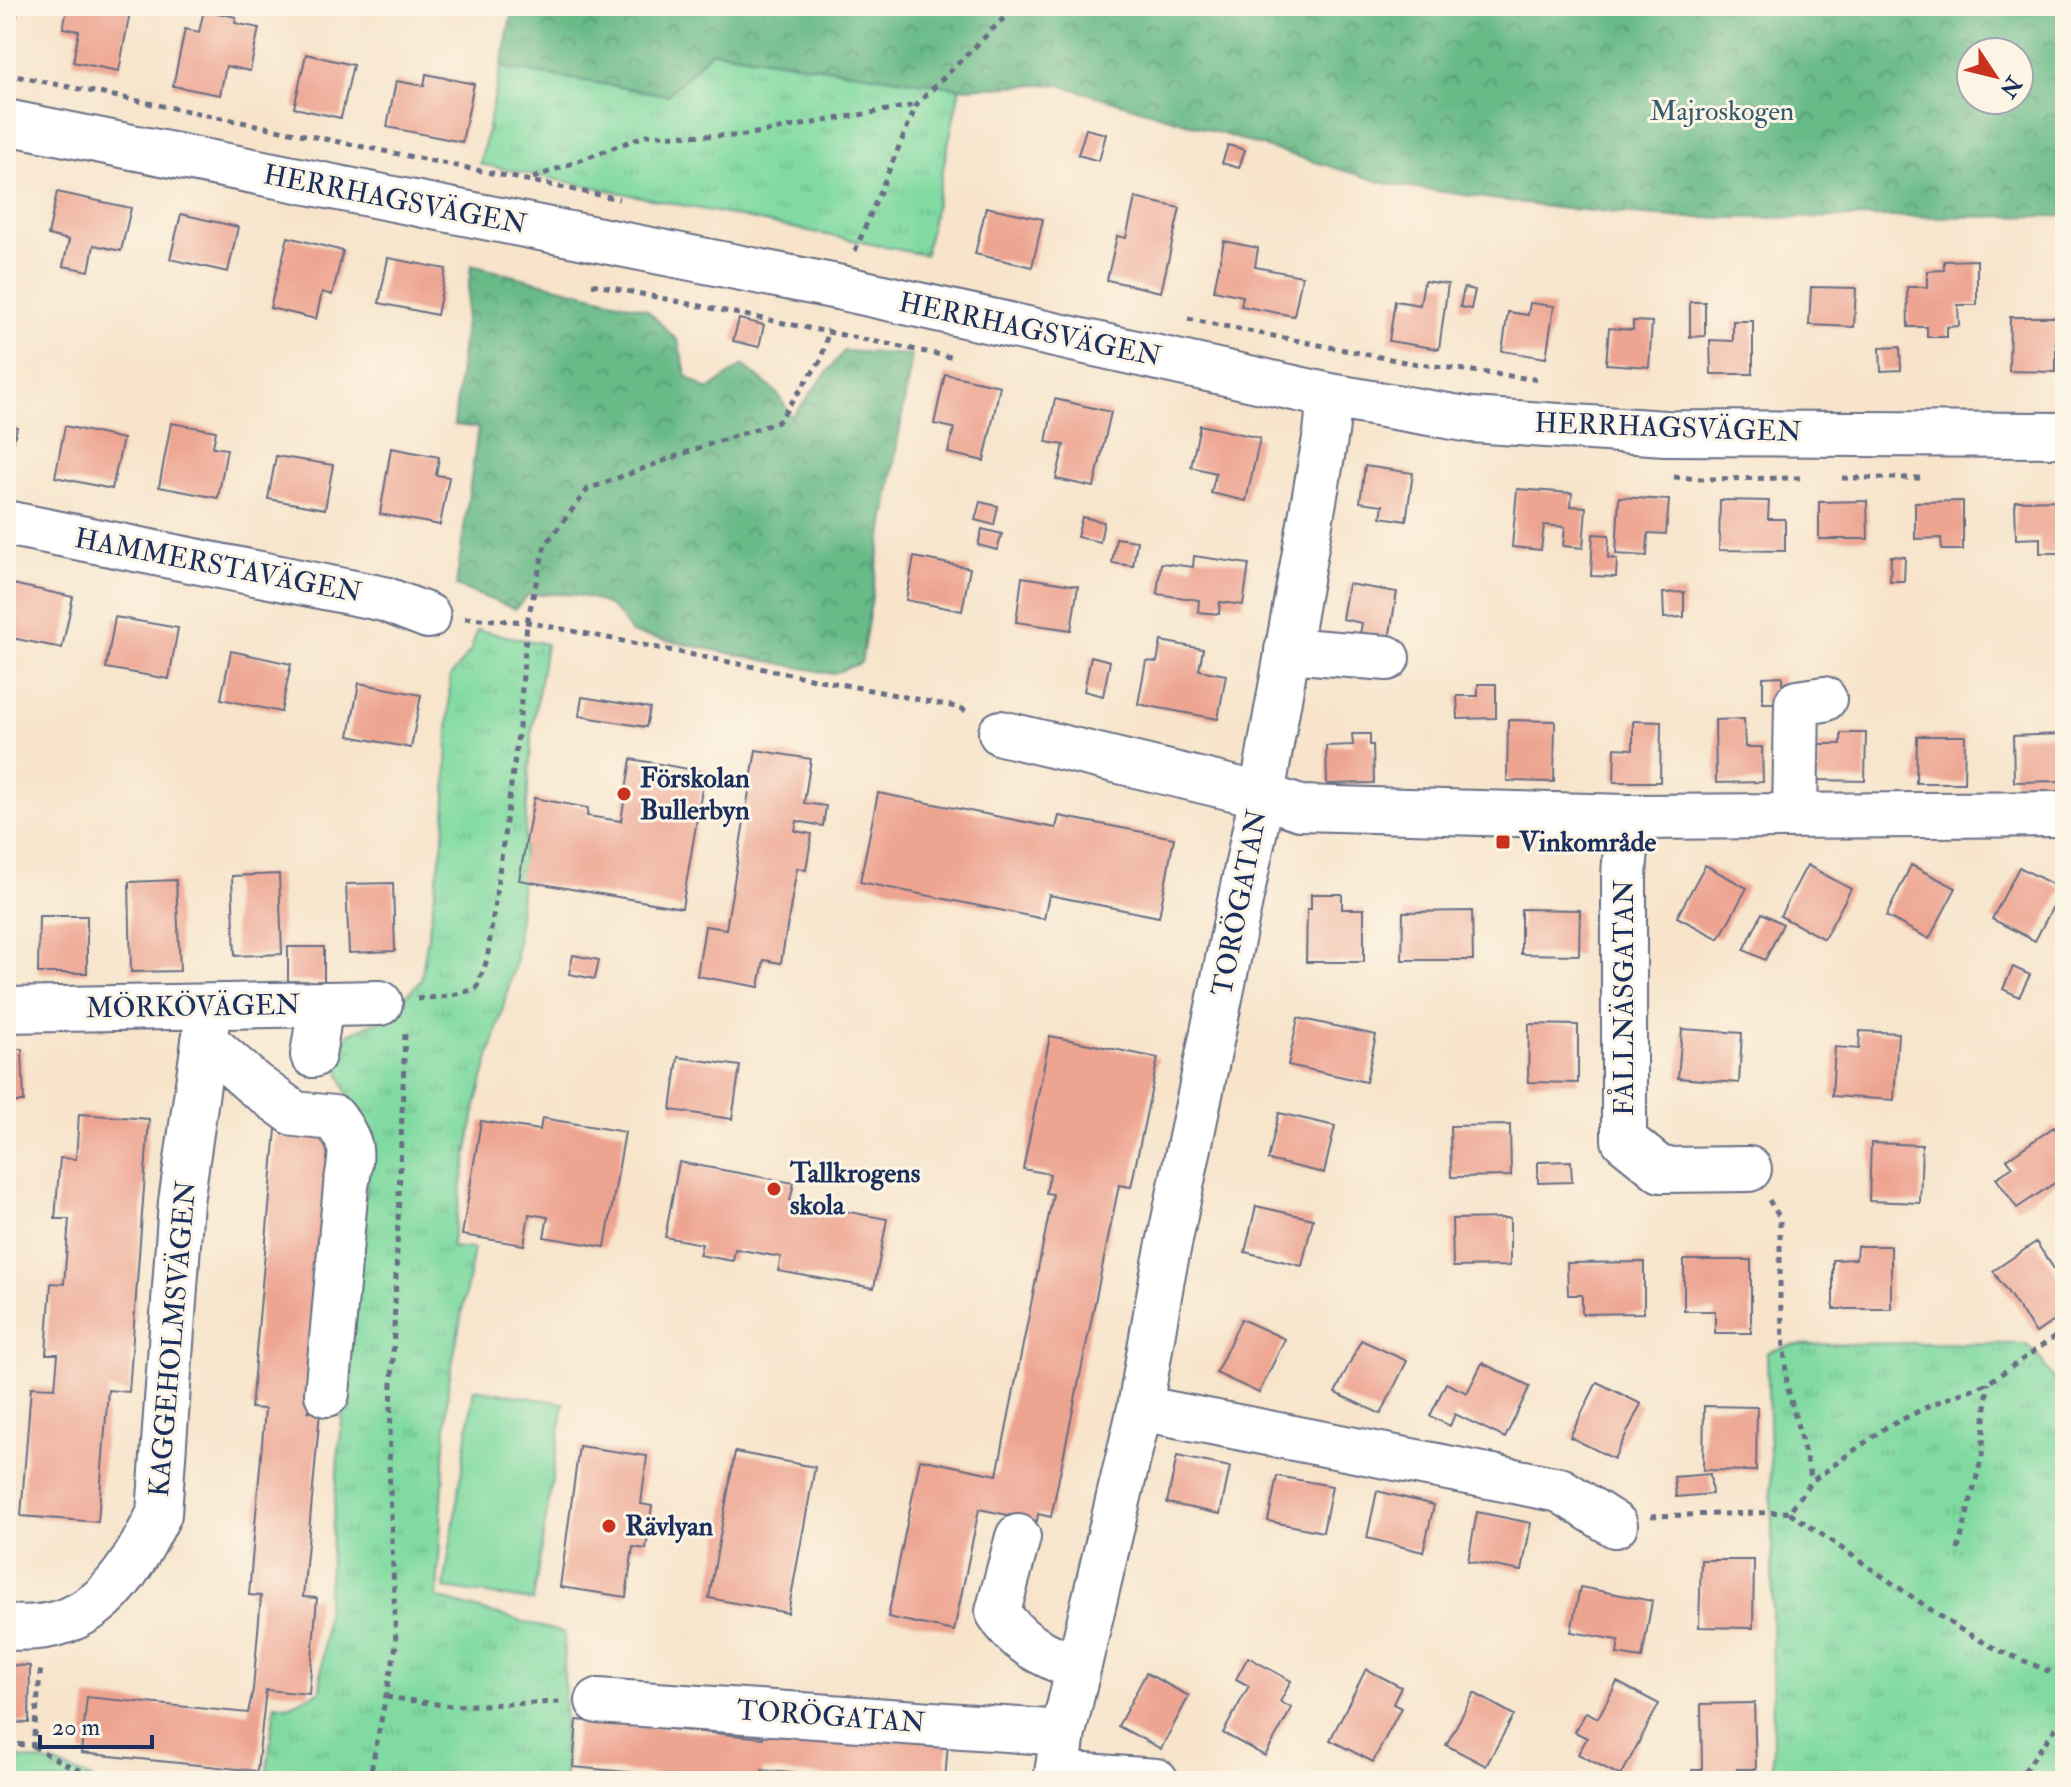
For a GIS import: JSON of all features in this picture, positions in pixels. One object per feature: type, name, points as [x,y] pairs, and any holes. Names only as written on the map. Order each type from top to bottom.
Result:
[{"type":"street","name":"HERRHAGSVÄGEN","points":[[6,122],[846,262],[1330,396],[1471,420],[1665,433],[2065,435]]},
{"type":"street","name":"TORÖGATAN","points":[[1059,1763],[1140,1408],[1162,1278],[1262,795],[1330,396]]},
{"type":"street","name":"HAMMERSTAVÄGEN","points":[[6,523],[384,599],[428,616]]},
{"type":"street","points":[[1287,650],[1387,658]]},
{"type":"street","points":[[1795,816],[1797,703],[1824,699]]},
{"type":"street","points":[[1001,733],[1262,795],[1300,808],[1628,817],[2065,814]]},
{"type":"street","name":"FÅLLNÄSGATAN","points":[[1628,817],[1624,876],[1624,1140],[1661,1170],[1749,1169]]},
{"type":"street","name":"MÖRKÖVÄGEN","points":[[6,1010],[207,1023],[321,1005],[393,1002]]},
{"type":"street","points":[[313,1055],[321,1005]]},
{"type":"street","points":[[207,1023],[254,1084],[295,1114],[334,1118],[346,1133],[352,1153],[346,1186],[327,1394]]},
{"type":"street","name":"KAGGEHOLMSVÄGEN","points":[[25,1626],[57,1625],[97,1605],[136,1560],[159,1514],[181,1202],[207,1023]]},
{"type":"street","points":[[1140,1408],[1560,1490],[1615,1525]]},
{"type":"street","points":[[1018,1537],[998,1612],[1010,1632],[1034,1649],[1078,1669]]},
{"type":"street","name":"TORÖGATAN","points":[[598,1701],[1059,1763],[1156,1781]]},
{"type":"path","points":[[369,1781],[396,1645],[389,1464],[404,1096],[393,1002],[448,996],[476,989],[487,960],[519,727],[527,622],[545,545],[588,489],[778,422],[821,360],[846,262],[917,104],[1016,6]]},
{"type":"path","points":[[6,74],[620,199]]},
{"type":"path","points":[[530,179],[647,135],[739,136],[917,104]]},
{"type":"path","points":[[846,262],[869,253]]},
{"type":"path","points":[[580,281],[953,358]]},
{"type":"path","points":[[1174,316],[1405,362],[1551,382]]},
{"type":"path","points":[[428,616],[527,622],[961,708],[1001,733]]},
{"type":"path","points":[[1749,1169],[1780,1218],[1780,1298],[1787,1385],[1812,1481]]},
{"type":"path","points":[[1789,1512],[1812,1481],[1885,1428],[1931,1405],[1988,1383],[2065,1330]]},
{"type":"path","points":[[1958,1550],[1982,1456],[1988,1383]]},
{"type":"path","points":[[1615,1525],[1657,1514],[1789,1512],[1956,1627],[1998,1650],[2065,1678]]},
{"type":"path","points":[[25,1626],[33,1745]]},
{"type":"path","points":[[386,1697],[451,1706],[598,1701]]},
{"type":"path","points":[[2017,1781],[2065,1715]]},
{"type":"path","points":[[6,1744],[33,1745],[63,1765],[95,1776],[156,1781]]},
{"type":"green space","name":"Majroskogen","points":[[513,6],[2065,6],[2065,216],[1686,218],[1555,208],[1388,184],[1057,84],[960,88],[712,51],[667,95],[501,67]]},
{"type":"green space","points":[[712,51],[960,88],[925,255],[480,164],[501,67],[667,95]]},
{"type":"green space","points":[[471,265],[646,309],[678,341],[687,376],[708,390],[743,365],[776,392],[792,417],[844,351],[912,355],[861,663],[832,674],[631,633],[616,612],[585,597],[528,595],[515,609],[456,586],[478,428],[454,425]]},
{"type":"green space","points":[[477,630],[546,644],[532,732],[516,960],[476,1105],[451,1247],[474,1249],[448,1386],[437,1598],[564,1633],[565,1781],[266,1781],[275,1704],[288,1706],[320,1691],[338,1459],[371,1141],[350,1101],[338,1068],[348,1034],[385,1018],[421,980],[445,828],[450,677],[471,650]]},
{"type":"green space","points":[[2026,1344],[2041,1360],[2065,1397],[2065,1781],[1773,1781],[1772,1527],[1767,1352],[1792,1345]]},
{"type":"green space","points":[[474,1389],[564,1403],[533,1601],[444,1588]]},
{"type":"green space","points":[[6,1756],[56,1764],[97,1781],[6,1781]]},
{"type":"building","points":[[6,6],[19,6],[9,52],[6,51]]},
{"type":"building","points":[[68,6],[92,9],[93,6],[131,6],[119,71],[73,62],[79,31],[63,28]]},
{"type":"building","points":[[204,10],[236,17],[235,23],[259,28],[250,71],[226,66],[220,95],[173,86],[185,29],[199,32]]},
{"type":"building","points":[[306,54],[353,65],[341,118],[294,108]]},
{"type":"building","points":[[426,74],[474,84],[462,142],[387,127],[396,81],[424,86]]},
{"type":"building","points":[[1086,129],[1106,134],[1099,161],[1078,155]]},
{"type":"building","points":[[1228,145],[1245,150],[1239,168],[1222,163]]},
{"type":"building","points":[[57,192],[131,208],[121,251],[94,245],[89,271],[63,266],[69,240],[48,235]]},
{"type":"building","points":[[1135,198],[1180,208],[1161,292],[1107,280],[1117,236],[1126,238]]},
{"type":"building","points":[[986,207],[1043,219],[1032,267],[975,254]]},
{"type":"building","points":[[181,214],[238,227],[228,272],[170,259]]},
{"type":"building","points":[[288,237],[343,251],[332,295],[322,292],[316,319],[270,308]]},
{"type":"building","points":[[1224,241],[1258,248],[1255,267],[1302,276],[1294,316],[1241,306],[1243,296],[1214,290]]},
{"type":"building","points":[[388,258],[446,269],[437,315],[379,303]]},
{"type":"building","points":[[1977,260],[1977,305],[1958,305],[1959,326],[1947,327],[1947,337],[1927,337],[1927,327],[1908,327],[1907,287],[1927,287],[1927,271],[1944,270],[1944,261]]},
{"type":"building","points":[[1424,281],[1448,284],[1439,349],[1389,341],[1395,301],[1420,305]]},
{"type":"building","points":[[1811,287],[1856,288],[1854,327],[1809,325]]},
{"type":"building","points":[[1464,288],[1475,290],[1471,309],[1460,307]]},
{"type":"building","points":[[1690,302],[1705,302],[1705,336],[1690,337]]},
{"type":"building","points":[[1530,303],[1554,306],[1546,358],[1502,351],[1508,312],[1528,315]]},
{"type":"building","points":[[2010,317],[2056,317],[2056,372],[2009,371]]},
{"type":"building","points":[[739,319],[764,325],[759,347],[733,341]]},
{"type":"building","points":[[1633,321],[1652,322],[1649,367],[1606,364],[1609,328],[1633,330]]},
{"type":"building","points":[[1733,321],[1753,321],[1753,374],[1711,374],[1710,340],[1733,341]]},
{"type":"building","points":[[1900,347],[1901,370],[1881,371],[1880,348]]},
{"type":"building","points":[[945,374],[1000,386],[984,461],[948,453],[954,428],[934,424]]},
{"type":"building","points":[[1055,399],[1111,412],[1094,487],[1056,479],[1064,445],[1046,442]]},
{"type":"building","points":[[171,423],[216,431],[213,447],[227,449],[218,498],[159,487]]},
{"type":"building","points":[[6,424],[17,427],[7,468],[6,468]]},
{"type":"building","points":[[1200,425],[1260,438],[1246,501],[1211,493],[1216,473],[1191,467]]},
{"type":"building","points":[[65,426],[123,439],[112,489],[55,477]]},
{"type":"building","points":[[391,448],[439,457],[436,475],[449,477],[440,525],[380,514]]},
{"type":"building","points":[[276,456],[333,465],[325,509],[268,499]]},
{"type":"building","points":[[1365,466],[1413,473],[1406,521],[1381,517],[1383,505],[1360,502]]},
{"type":"building","points":[[1517,489],[1572,493],[1571,506],[1586,507],[1583,548],[1563,546],[1565,527],[1544,525],[1541,550],[1512,547]]},
{"type":"building","points":[[1619,497],[1669,500],[1666,534],[1648,533],[1647,556],[1616,554]]},
{"type":"building","points":[[1720,500],[1769,501],[1768,519],[1785,519],[1785,551],[1719,550]]},
{"type":"building","points":[[2065,500],[2065,553],[2040,553],[2040,538],[2016,539],[2015,501]]},
{"type":"building","points":[[1867,501],[1868,539],[1819,539],[1819,502]]},
{"type":"building","points":[[1963,501],[1963,550],[1942,550],[1941,538],[1915,539],[1915,502]]},
{"type":"building","points":[[980,502],[998,506],[994,525],[975,520]]},
{"type":"building","points":[[1082,517],[1104,522],[1100,542],[1077,537]]},
{"type":"building","points":[[982,529],[1002,534],[997,550],[978,545]]},
{"type":"building","points":[[1593,534],[1609,535],[1608,558],[1617,559],[1616,577],[1591,576]]},
{"type":"building","points":[[1116,538],[1137,541],[1133,566],[1112,563]]},
{"type":"building","points":[[1194,556],[1249,564],[1243,605],[1220,602],[1219,614],[1198,612],[1199,600],[1157,594],[1161,563],[1193,567]]},
{"type":"building","points":[[1891,556],[1905,557],[1904,581],[1890,581]]},
{"type":"building","points":[[914,557],[970,568],[962,611],[906,600]]},
{"type":"building","points":[[1022,577],[1078,586],[1071,630],[1016,622]]},
{"type":"building","points":[[8,583],[73,597],[62,648],[6,637]]},
{"type":"building","points":[[1348,584],[1397,592],[1387,651],[1358,646],[1362,623],[1342,619]]},
{"type":"building","points":[[1684,592],[1684,617],[1664,618],[1663,593]]},
{"type":"building","points":[[115,617],[178,628],[169,679],[106,668]]},
{"type":"building","points":[[1161,641],[1203,649],[1199,670],[1226,675],[1218,719],[1138,704],[1146,661],[1157,662]]},
{"type":"building","points":[[231,651],[291,664],[281,712],[221,699]]},
{"type":"building","points":[[1091,656],[1110,661],[1103,696],[1084,691]]},
{"type":"building","points":[[1782,676],[1783,703],[1763,703],[1763,677]]},
{"type":"building","points":[[359,683],[421,695],[411,748],[349,736]]},
{"type":"building","points":[[1478,684],[1496,684],[1496,718],[1458,719],[1457,696],[1478,696]]},
{"type":"building","points":[[582,697],[650,708],[646,727],[579,716]]},
{"type":"building","points":[[1744,719],[1745,747],[1762,747],[1763,782],[1716,783],[1715,720]]},
{"type":"building","points":[[1508,720],[1555,721],[1554,782],[1507,781]]},
{"type":"building","points":[[1633,721],[1661,722],[1660,782],[1614,782],[1615,748],[1633,749]]},
{"type":"building","points":[[1841,733],[1866,733],[1865,781],[1817,780],[1818,744],[1841,744]]},
{"type":"building","points":[[1352,734],[1370,734],[1374,783],[1327,784],[1326,746],[1353,745]]},
{"type":"building","points":[[2063,734],[2065,781],[2014,782],[2013,736]]},
{"type":"building","points":[[1917,736],[1965,736],[1964,783],[1916,783]]},
{"type":"building","points":[[756,750],[811,759],[804,803],[826,806],[823,826],[797,821],[795,831],[812,834],[806,870],[797,868],[781,963],[764,960],[759,987],[697,976],[705,926],[726,929]]},
{"type":"building","points":[[631,759],[705,772],[682,908],[519,880],[534,798],[588,808],[587,816],[621,821]]},
{"type":"building","points":[[878,793],[1056,828],[1059,816],[1174,838],[1159,917],[1049,895],[1044,919],[860,882]]},
{"type":"building","points":[[1705,865],[1747,888],[1719,939],[1677,917]]},
{"type":"building","points":[[1807,865],[1851,889],[1824,939],[1780,916]]},
{"type":"building","points":[[1911,865],[1956,888],[1929,939],[1886,916]]},
{"type":"building","points":[[2019,867],[2062,889],[2035,941],[1992,919]]},
{"type":"building","points":[[279,874],[282,954],[235,956],[232,876]]},
{"type":"building","points":[[176,880],[180,971],[131,972],[129,882]]},
{"type":"building","points":[[393,883],[395,951],[349,953],[346,884]]},
{"type":"building","points":[[1311,894],[1342,894],[1342,909],[1364,909],[1364,962],[1306,962],[1307,909],[1311,909]]},
{"type":"building","points":[[1521,909],[1580,910],[1579,955],[1521,954]]},
{"type":"building","points":[[1472,911],[1473,960],[1402,960],[1403,912]]},
{"type":"building","points":[[1762,913],[1783,924],[1765,960],[1744,950]]},
{"type":"building","points":[[39,916],[87,916],[87,973],[38,973]]},
{"type":"building","points":[[288,947],[324,947],[324,982],[288,981]]},
{"type":"building","points":[[573,955],[599,960],[595,979],[569,974]]},
{"type":"building","points":[[2013,967],[2030,975],[2019,997],[2003,989]]},
{"type":"building","points":[[1298,1018],[1376,1035],[1366,1082],[1288,1065]]},
{"type":"building","points":[[1529,1024],[1578,1025],[1578,1083],[1528,1082]]},
{"type":"building","points":[[1682,1029],[1742,1033],[1739,1083],[1678,1078]]},
{"type":"building","points":[[1860,1031],[1898,1033],[1894,1100],[1832,1096],[1835,1047],[1859,1049]]},
{"type":"building","points":[[1050,1036],[1158,1058],[1131,1187],[1119,1185],[1051,1517],[1038,1514],[1037,1521],[979,1509],[954,1631],[888,1617],[920,1459],[997,1475],[1053,1194],[1046,1193],[1050,1174],[1023,1169]]},
{"type":"building","points":[[6,1049],[22,1049],[24,1102],[6,1102]]},
{"type":"building","points":[[678,1057],[740,1066],[732,1119],[671,1110]]},
{"type":"building","points":[[1279,1113],[1335,1126],[1324,1173],[1268,1160]]},
{"type":"building","points":[[79,1114],[149,1119],[129,1392],[108,1390],[98,1522],[21,1516],[31,1387],[55,1388],[58,1354],[46,1354],[51,1283],[64,1284],[69,1219],[55,1219],[60,1158],[76,1159]]},
{"type":"building","points":[[542,1118],[625,1132],[605,1247],[544,1237],[548,1217],[529,1214],[524,1245],[462,1235],[481,1121],[540,1130]]},
{"type":"building","points":[[1510,1125],[1511,1176],[1451,1177],[1450,1126]]},
{"type":"building","points":[[2054,1127],[2065,1144],[2065,1176],[2017,1208],[1996,1178],[2013,1167],[2007,1159]]},
{"type":"building","points":[[276,1129],[332,1134],[308,1411],[320,1412],[303,1597],[317,1598],[309,1694],[266,1690],[257,1771],[81,1753],[87,1697],[248,1713],[261,1596],[249,1595],[265,1409],[251,1408]]},
{"type":"building","points":[[1871,1143],[1922,1145],[1920,1203],[1869,1201]]},
{"type":"building","points":[[1571,1161],[1572,1182],[1538,1183],[1538,1162]]},
{"type":"building","points":[[679,1162],[794,1183],[790,1201],[887,1219],[874,1288],[778,1271],[781,1257],[735,1249],[733,1261],[699,1255],[702,1244],[665,1237]]},
{"type":"building","points":[[1256,1206],[1313,1219],[1302,1266],[1245,1252]]},
{"type":"building","points":[[1510,1218],[1510,1266],[1453,1267],[1452,1219]]},
{"type":"building","points":[[2036,1242],[2065,1285],[2065,1313],[2036,1333],[1993,1271]]},
{"type":"building","points":[[1857,1246],[1891,1246],[1891,1309],[1833,1309],[1833,1260],[1856,1259]]},
{"type":"building","points":[[1684,1260],[1751,1260],[1751,1333],[1715,1333],[1715,1311],[1684,1311]]},
{"type":"building","points":[[1644,1262],[1644,1313],[1582,1314],[1582,1295],[1568,1295],[1567,1263]]},
{"type":"building","points":[[1241,1319],[1285,1339],[1259,1393],[1216,1373]]},
{"type":"building","points":[[1361,1340],[1407,1361],[1381,1414],[1335,1393]]},
{"type":"building","points":[[1482,1363],[1530,1386],[1505,1438],[1455,1414],[1450,1426],[1430,1416],[1446,1383],[1467,1393]]},
{"type":"building","points":[[1597,1382],[1641,1404],[1614,1459],[1570,1437]]},
{"type":"building","points":[[1704,1406],[1757,1407],[1756,1471],[1703,1470]]},
{"type":"building","name":"Rävlyan","points":[[579,1446],[647,1456],[641,1504],[652,1506],[646,1549],[633,1547],[626,1597],[560,1587]]},
{"type":"building","points":[[735,1452],[815,1467],[788,1613],[709,1598]]},
{"type":"building","points":[[1177,1456],[1230,1467],[1220,1514],[1167,1503]]},
{"type":"building","points":[[1710,1474],[1712,1494],[1676,1497],[1674,1477]]},
{"type":"building","points":[[1277,1476],[1332,1486],[1323,1532],[1268,1521]]},
{"type":"building","points":[[1377,1491],[1434,1505],[1423,1552],[1367,1538]]},
{"type":"building","points":[[1477,1512],[1531,1523],[1522,1571],[1468,1561]]},
{"type":"building","points":[[1701,1560],[1754,1560],[1753,1628],[1699,1627]]},
{"type":"building","points":[[1580,1587],[1652,1601],[1642,1658],[1617,1654],[1619,1640],[1571,1632]]},
{"type":"building","points":[[1248,1657],[1291,1681],[1280,1702],[1292,1708],[1265,1756],[1223,1733],[1249,1686],[1236,1679]]},
{"type":"building","points":[[6,1665],[30,1666],[29,1723],[6,1722]]},
{"type":"building","points":[[1366,1669],[1401,1687],[1393,1704],[1401,1708],[1373,1762],[1330,1740]]},
{"type":"building","points":[[1146,1673],[1189,1696],[1161,1749],[1118,1726]]},
{"type":"building","points":[[1617,1682],[1659,1704],[1621,1776],[1578,1754],[1587,1738],[1575,1732],[1586,1712],[1598,1718]]},
{"type":"building","points":[[1474,1693],[1514,1715],[1486,1766],[1446,1745]]},
{"type":"building","points":[[1754,1703],[1756,1769],[1737,1769],[1738,1781],[1692,1781],[1692,1770],[1702,1770],[1701,1704]]},
{"type":"building","points":[[577,1720],[763,1738],[764,1725],[948,1742],[945,1781],[876,1781],[762,1770],[761,1781],[725,1781],[573,1767]]},
{"type":"place","name":"Förskolan Bullerbyn","points":[[624,794]]},
{"type":"place","name":"Vinkområde","points":[[1503,842]]},
{"type":"place","name":"Tallkrogens skola","points":[[774,1189]]},
{"type":"place","name":"Rävlyan","points":[[609,1526]]}]
